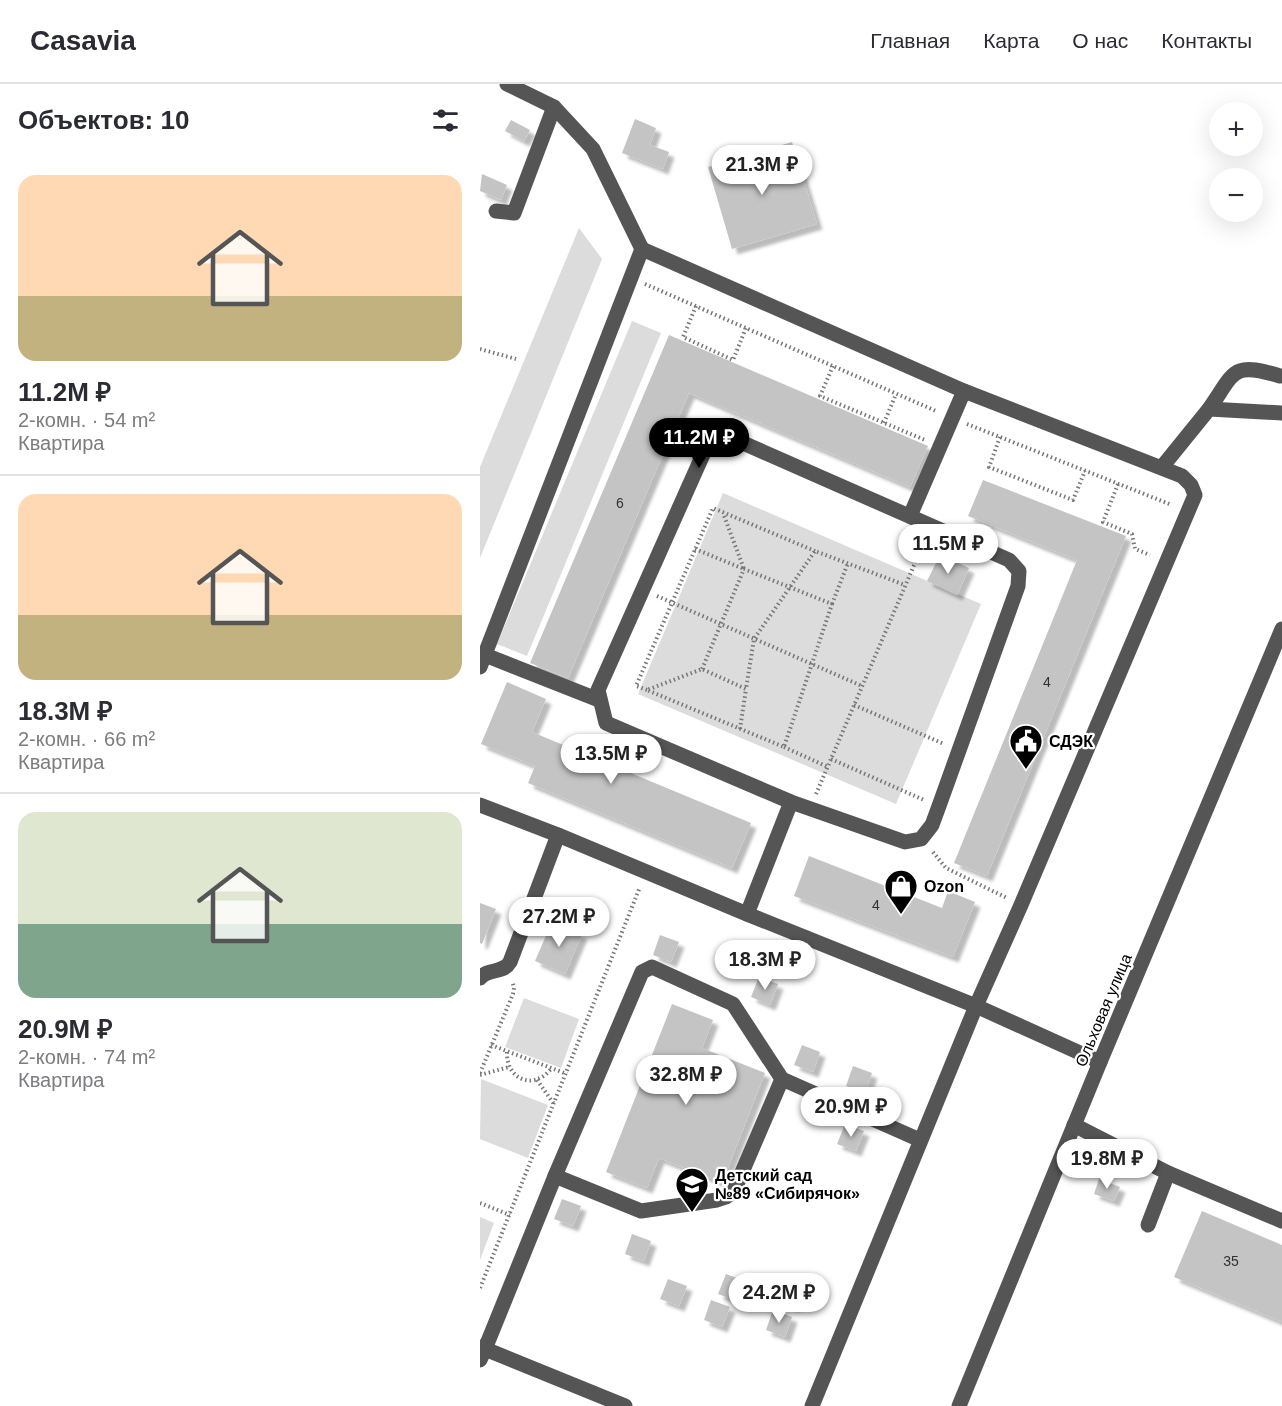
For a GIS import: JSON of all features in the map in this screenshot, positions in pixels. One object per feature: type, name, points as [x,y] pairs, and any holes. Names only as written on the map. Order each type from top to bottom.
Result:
[{"type":"street","points":[[507,84],[554,107],[593,149],[642,249],[964,391],[1162,467],[1182,476],[1191,485],[1195,495],[976,1006],[812,1406]]},
{"type":"street","points":[[496,211],[514,213],[554,107]]},
{"type":"street","points":[[599,700],[482,661],[642,249]]},
{"type":"street","points":[[1162,467],[1209,409],[1233,374],[1242,369],[1254,368],[1280,376]]},
{"type":"street","points":[[910,516],[964,391]]},
{"type":"street","points":[[1209,409],[1282,413]]},
{"type":"street","points":[[734,439],[932,525],[1009,560],[1019,571],[1018,586],[939,806],[932,825],[921,839],[906,842],[809,809],[606,723],[598,690],[705,450],[719,440],[734,439]]},
{"type":"street","name":"Ольховая улица","points":[[959,1406],[1100,1062],[1282,629]]},
{"type":"street","points":[[747,914],[790,802]]},
{"type":"street","points":[[480,806],[558,835],[976,1006],[1100,1062]]},
{"type":"street","points":[[480,978],[486,972],[507,967],[558,835]]},
{"type":"street","points":[[625,1406],[482,1352],[642,972],[652,967],[733,1004],[782,1079],[920,1140]]},
{"type":"street","points":[[555,1176],[641,1211],[726,1197],[734,1191],[782,1079]]},
{"type":"street","points":[[1074,1125],[1168,1173],[1282,1221]]},
{"type":"street","points":[[1148,1225],[1168,1173]]},
{"type":"path","points":[[631,278],[952,418],[1188,511]]},
{"type":"path","points":[[696,306],[683,337],[733,360],[746,328]]},
{"type":"path","points":[[480,349],[516,358]]},
{"type":"path","points":[[833,366],[820,396],[940,447]]},
{"type":"path","points":[[884,423],[896,394]]},
{"type":"path","points":[[1000,437],[989,466],[1073,500],[1085,471]]},
{"type":"path","points":[[1118,484],[1103,522],[1132,534],[1135,549],[1153,557]]},
{"type":"path","points":[[828,767],[636,686],[713,508],[815,551],[905,585]]},
{"type":"path","points":[[702,669],[744,569],[722,512]]},
{"type":"path","points":[[809,809],[932,525]]},
{"type":"path","points":[[695,549],[832,604]]},
{"type":"path","points":[[740,729],[754,639],[815,551]]},
{"type":"path","points":[[784,747],[848,563]]},
{"type":"path","points":[[643,590],[862,686]]},
{"type":"path","points":[[646,690],[702,669],[746,689]]},
{"type":"path","points":[[854,705],[959,750]]},
{"type":"path","points":[[831,759],[939,806]]},
{"type":"path","points":[[921,839],[946,868],[1021,905]]},
{"type":"path","points":[[480,1288],[646,872]]},
{"type":"path","points":[[480,1074],[513,994],[514,988],[507,967]]},
{"type":"path","points":[[491,1045],[567,1074]]},
{"type":"path","points":[[507,1052],[509,1067],[520,1078],[537,1080],[547,1075],[551,1069]]},
{"type":"path","points":[[480,1074],[509,1067]]},
{"type":"path","points":[[537,1080],[554,1105]]},
{"type":"path","points":[[480,1203],[510,1215]]},
{"type":"shaded area","points":[[579,228],[602,259],[480,558],[480,467]]},
{"type":"shaded area","points":[[632,321],[661,333],[527,656],[497,644]]},
{"type":"shaded area","points":[[723,493],[981,604],[896,804],[638,694]]},
{"type":"shaded area","points":[[524,998],[579,1019],[561,1068],[505,1047]]},
{"type":"shaded area","points":[[481,1079],[548,1105],[528,1158],[480,1139]]},
{"type":"shaded area","points":[[480,1217],[494,1223],[480,1260]]},
{"type":"building","points":[[635,119],[656,128],[650,145],[669,152],[663,169],[622,153]]},
{"type":"building","points":[[511,120],[530,130],[524,141],[505,131]]},
{"type":"building","points":[[792,142],[817,224],[732,249],[708,167]]},
{"type":"building","points":[[482,174],[507,185],[501,200],[480,191]]},
{"type":"building","points":[[669,335],[928,446],[910,487],[689,393],[568,678],[530,663]]},
{"type":"building","points":[[983,480],[1126,536],[987,876],[954,863],[1077,560],[968,516]]},
{"type":"building","points":[[940,555],[969,568],[957,595],[927,581]]},
{"type":"building","points":[[507,682],[546,699],[532,732],[751,823],[732,868],[528,783],[535,766],[481,744]]},
{"type":"building","points":[[809,856],[942,908],[948,891],[975,902],[953,957],[794,896]]},
{"type":"building","points":[[480,903],[496,909],[482,944],[480,943]]},
{"type":"building","points":[[552,922],[582,934],[565,974],[535,961]]},
{"type":"building","points":[[660,935],[679,942],[671,962],[653,955]]},
{"type":"building","points":[[759,977],[778,984],[770,1005],[751,997]]},
{"type":"building","points":[[672,1004],[713,1020],[702,1048],[765,1073],[722,1183],[659,1158],[647,1188],[606,1172]]},
{"type":"building","points":[[802,1045],[820,1052],[813,1072],[794,1065]]},
{"type":"building","points":[[853,1066],[872,1073],[865,1093],[846,1086]]},
{"type":"building","points":[[845,1124],[864,1131],[856,1151],[837,1144]]},
{"type":"building","points":[[1099,1179],[1120,1187],[1114,1201],[1094,1194]]},
{"type":"building","points":[[562,1199],[581,1206],[573,1226],[554,1219]]},
{"type":"building","points":[[1202,1211],[1282,1245],[1282,1322],[1174,1277]]},
{"type":"building","points":[[632,1234],[651,1241],[644,1261],[625,1254]]},
{"type":"building","points":[[726,1274],[745,1281],[737,1301],[718,1294]]},
{"type":"building","points":[[668,1279],[687,1286],[679,1306],[660,1299]]},
{"type":"building","points":[[783,1280],[802,1287],[794,1307],[775,1300]]},
{"type":"building","points":[[711,1300],[730,1307],[722,1327],[704,1320]]},
{"type":"building","points":[[773,1310],[792,1317],[785,1337],[766,1330]]},
{"type":"place","name":"СДЭК","points":[[1026,770]]},
{"type":"place","name":"Ozon","points":[[901,915]]},
{"type":"place","name":"Детский сад №89 «Сибирячок»","points":[[692,1213]]}]
